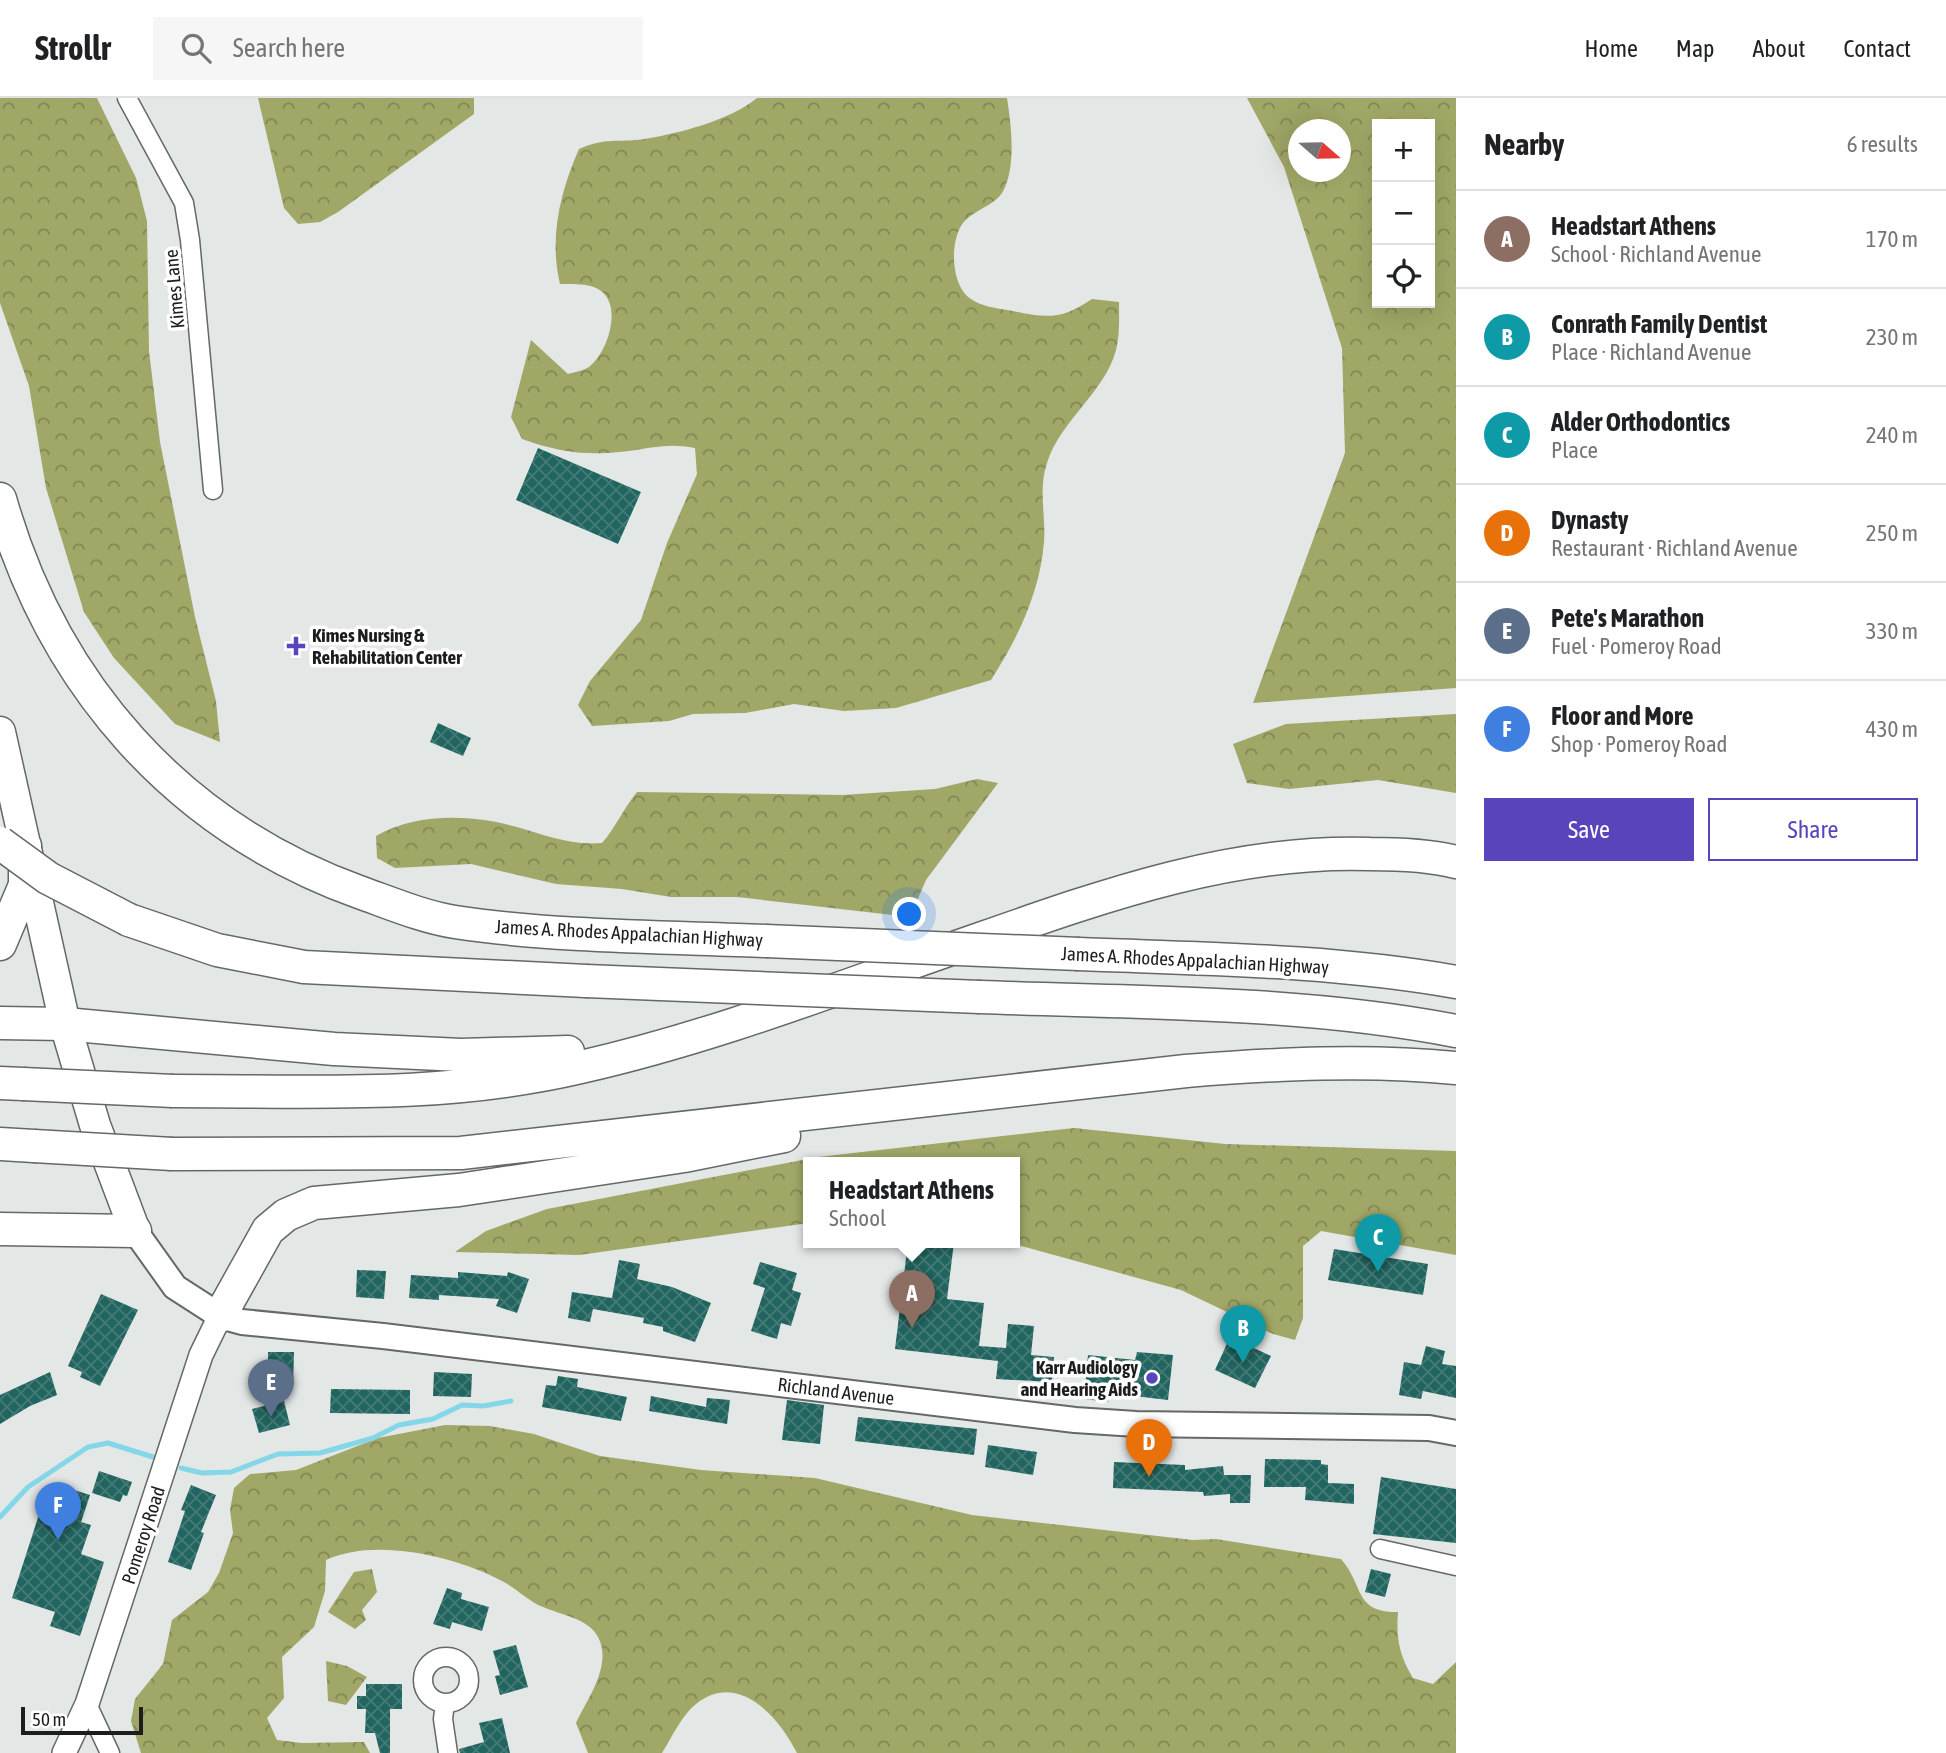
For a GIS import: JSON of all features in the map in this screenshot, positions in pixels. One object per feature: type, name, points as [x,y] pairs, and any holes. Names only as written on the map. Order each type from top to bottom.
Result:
[{"type":"highway","name":"James A. Rhodes Appalachian Highway","points":[[0,499],[42,609],[79,677],[112,721],[211,816],[275,855],[335,884],[397,906],[454,922],[594,933],[1363,968],[1456,982]]},
{"type":"highway","points":[[0,732],[13,844],[95,1125],[135,1231],[0,1229]]},
{"type":"highway","points":[[13,844],[48,878],[129,920],[218,950],[303,967],[1300,1010],[1359,1015],[1456,1031]]},
{"type":"highway","points":[[0,944],[25,884],[13,844]]},
{"type":"highway","points":[[12,1083],[173,1091],[421,1092],[494,1084],[580,1067],[708,1034],[1077,905],[1218,866],[1289,855],[1339,853],[1394,854],[1456,862]]},
{"type":"highway","points":[[0,1023],[65,1024],[187,1038],[461,1055],[576,1052],[708,1034]]},
{"type":"highway","points":[[0,1144],[172,1154],[348,1155],[475,1152],[1254,1065],[1398,1063],[1456,1068]]},
{"type":"highway","points":[[220,1316],[268,1230],[286,1215],[320,1202],[459,1190],[684,1156],[1033,1088]]},
{"type":"main road","points":[[135,1231],[175,1287],[220,1316]]},
{"type":"main road","name":"Richland Avenue","points":[[220,1316],[266,1326],[397,1337],[1075,1420],[1136,1424],[1429,1428],[1456,1433]]},
{"type":"street","name":"Kimes Lane","points":[[127,98],[184,203],[190,240],[213,490]]},
{"type":"street","name":"Pomeroy Road","points":[[64,1753],[87,1704],[201,1355],[220,1316]]},
{"type":"street","points":[[1380,1549],[1456,1566]]},
{"type":"street","points":[[445,1703],[443,1719],[448,1753]]},
{"type":"street","points":[[87,1704],[110,1753]]},
{"type":"green space","points":[[0,98],[97,98],[136,178],[147,221],[149,351],[160,442],[195,617],[216,701],[220,742],[175,724],[114,658],[84,612],[46,488],[29,386],[0,303]]},
{"type":"green space","points":[[258,98],[474,98],[474,114],[338,212],[320,222],[298,224],[284,208]]},
{"type":"green space","points":[[757,98],[1007,98],[1012,146],[1007,183],[998,198],[970,216],[957,234],[954,264],[959,285],[964,293],[979,303],[1042,316],[1070,311],[1092,299],[1119,302],[1116,350],[1102,379],[1062,434],[1047,463],[1043,493],[1044,542],[1038,579],[1019,631],[991,680],[896,708],[844,711],[794,704],[745,713],[693,714],[669,721],[592,726],[578,705],[590,681],[641,620],[667,543],[697,474],[695,448],[666,446],[606,453],[570,452],[522,439],[511,417],[531,340],[568,374],[589,367],[596,360],[610,328],[612,316],[606,296],[589,286],[560,284],[556,232],[566,182],[579,149],[597,143],[644,139],[687,130],[733,113]]},
{"type":"green space","points":[[1247,98],[1456,98],[1456,688],[1253,703],[1345,453],[1342,348],[1289,182],[1351,182],[1351,119],[1288,119],[1288,179]]},
{"type":"green space","points":[[1456,714],[1456,793],[1378,780],[1289,789],[1247,783],[1233,744],[1286,724]]},
{"type":"green space","points":[[977,779],[998,783],[926,880],[910,917],[737,897],[671,897],[622,889],[556,884],[471,864],[395,868],[377,858],[376,836],[408,823],[443,818],[479,819],[568,841],[602,843],[637,792],[842,795],[935,789]]},
{"type":"green space","points":[[1074,1128],[1225,1144],[1456,1151],[1456,1255],[1321,1231],[1303,1246],[1303,1318],[1295,1340],[1273,1334],[1181,1290],[1020,1246],[1020,1157],[818,1157]]},
{"type":"green space","points":[[803,1160],[803,1224],[579,1255],[455,1252],[486,1231],[547,1209]]},
{"type":"green space","points":[[445,1425],[490,1426],[534,1434],[600,1456],[701,1470],[815,1478],[972,1515],[1193,1540],[1216,1539],[1341,1559],[1367,1603],[1384,1611],[1398,1612],[1400,1646],[1404,1662],[1413,1678],[1433,1684],[1456,1662],[1456,1753],[797,1753],[780,1725],[756,1702],[727,1692],[712,1695],[696,1704],[682,1720],[662,1753],[588,1753],[576,1723],[601,1670],[602,1648],[598,1637],[588,1625],[538,1604],[507,1584],[462,1564],[415,1553],[367,1550],[345,1553],[326,1560],[325,1591],[314,1627],[282,1657],[284,1698],[267,1718],[277,1740],[302,1743],[364,1742],[370,1753],[141,1753],[131,1721],[135,1699],[163,1664],[172,1620],[208,1592],[219,1573],[233,1533],[230,1510],[234,1488],[250,1474],[296,1470],[378,1438]]},
{"type":"green space","points":[[372,1569],[377,1592],[362,1610],[366,1620],[355,1629],[328,1612],[354,1572]]},
{"type":"green space","points":[[326,1661],[347,1666],[367,1677],[346,1705],[328,1701]]},
{"type":"building","points":[[538,448],[641,492],[618,544],[516,500]]},
{"type":"building","points":[[438,723],[471,738],[463,756],[430,742]]},
{"type":"building","points":[[907,1248],[953,1248],[947,1299],[984,1303],[979,1346],[1006,1348],[1008,1324],[1034,1326],[1031,1355],[1054,1357],[1052,1382],[996,1379],[998,1361],[895,1349]]},
{"type":"building","points":[[1334,1249],[1428,1264],[1423,1295],[1328,1280]]},
{"type":"building","points":[[619,1260],[640,1264],[637,1279],[672,1287],[711,1303],[695,1342],[663,1331],[663,1327],[643,1323],[644,1318],[593,1309],[590,1322],[568,1318],[572,1292],[612,1298]]},
{"type":"building","points":[[760,1262],[797,1273],[792,1290],[801,1293],[791,1326],[781,1323],[777,1339],[751,1331],[765,1288],[753,1284]]},
{"type":"building","points":[[357,1270],[386,1271],[384,1299],[356,1297]]},
{"type":"building","points":[[458,1272],[507,1276],[508,1272],[529,1279],[517,1313],[496,1306],[499,1299],[439,1295],[439,1300],[409,1298],[411,1275],[458,1278]]},
{"type":"building","points":[[101,1294],[138,1310],[100,1386],[80,1377],[82,1372],[68,1366]]},
{"type":"building","points":[[1230,1337],[1271,1356],[1255,1388],[1215,1370]]},
{"type":"building","points":[[1426,1346],[1445,1351],[1442,1364],[1456,1366],[1456,1398],[1423,1391],[1421,1399],[1399,1395],[1404,1362],[1421,1365]]},
{"type":"building","points":[[268,1352],[294,1352],[293,1389],[281,1389],[290,1425],[259,1433],[252,1409],[268,1405]]},
{"type":"building","points":[[1137,1352],[1173,1355],[1168,1400],[1109,1393],[1108,1402],[1084,1399],[1088,1355],[1135,1360]]},
{"type":"building","points":[[50,1372],[57,1395],[30,1406],[0,1424],[0,1395]]},
{"type":"building","points":[[434,1372],[472,1374],[471,1397],[433,1396]]},
{"type":"building","points":[[558,1376],[578,1379],[577,1387],[627,1397],[621,1421],[542,1407],[546,1385],[556,1386]]},
{"type":"building","points":[[331,1389],[410,1390],[410,1414],[330,1413]]},
{"type":"building","points":[[651,1396],[706,1407],[707,1398],[730,1400],[727,1424],[649,1411]]},
{"type":"building","points":[[787,1400],[824,1405],[820,1444],[782,1440]]},
{"type":"building","points":[[858,1417],[977,1429],[974,1455],[855,1441]]},
{"type":"building","points":[[988,1445],[1037,1452],[1033,1475],[985,1467]]},
{"type":"building","points":[[1265,1459],[1321,1460],[1321,1464],[1328,1465],[1328,1483],[1354,1484],[1354,1504],[1305,1500],[1306,1487],[1264,1487]]},
{"type":"building","points":[[1114,1462],[1185,1465],[1185,1470],[1223,1466],[1224,1475],[1251,1475],[1250,1503],[1230,1503],[1230,1494],[1204,1496],[1203,1492],[1113,1488]]},
{"type":"building","points":[[99,1471],[132,1482],[127,1496],[123,1495],[120,1502],[92,1493]]},
{"type":"building","points":[[1381,1477],[1456,1489],[1456,1543],[1373,1534]]},
{"type":"building","points":[[191,1485],[216,1495],[201,1532],[204,1533],[191,1570],[168,1562],[185,1511],[181,1510]]},
{"type":"building","points":[[71,1489],[90,1495],[81,1522],[91,1525],[81,1554],[104,1562],[80,1636],[50,1626],[55,1612],[12,1598],[44,1499],[65,1506]]},
{"type":"building","points":[[1371,1569],[1391,1574],[1385,1597],[1365,1592]]},
{"type":"building","points":[[447,1588],[462,1593],[461,1599],[489,1607],[482,1631],[452,1622],[450,1629],[433,1624]]},
{"type":"building","points":[[516,1645],[528,1687],[500,1695],[495,1676],[500,1675],[493,1651]]},
{"type":"building","points":[[366,1684],[402,1684],[402,1709],[390,1709],[390,1753],[380,1753],[375,1733],[365,1733],[366,1709],[357,1709],[357,1696],[366,1696]]},
{"type":"building","points":[[502,1718],[510,1753],[460,1753],[459,1749],[484,1742],[479,1723]]},
{"type":"waterway","points":[[181,1468],[202,1473],[231,1472],[278,1454],[320,1453],[373,1438],[399,1425],[433,1419],[462,1405],[483,1406],[511,1401]]},
{"type":"waterway","points":[[0,1517],[28,1487],[88,1447],[108,1443],[153,1457]]},
{"type":"place","name":"Kimes Nursing & Rehabilitation Center","points":[[296,646]]},
{"type":"place","name":"Alder Orthodontics","points":[[1378,1272]]},
{"type":"place","name":"Headstart Athens","points":[[912,1328]]},
{"type":"place","name":"Conrath Family Dentist","points":[[1243,1363]]},
{"type":"place","name":"Karr Audiology and Hearing Aids","points":[[1152,1378]]},
{"type":"place","name":"Pete's Marathon","points":[[271,1417]]},
{"type":"place","name":"Dynasty","points":[[1149,1477]]},
{"type":"place","name":"Floor and More","points":[[58,1540]]}]
